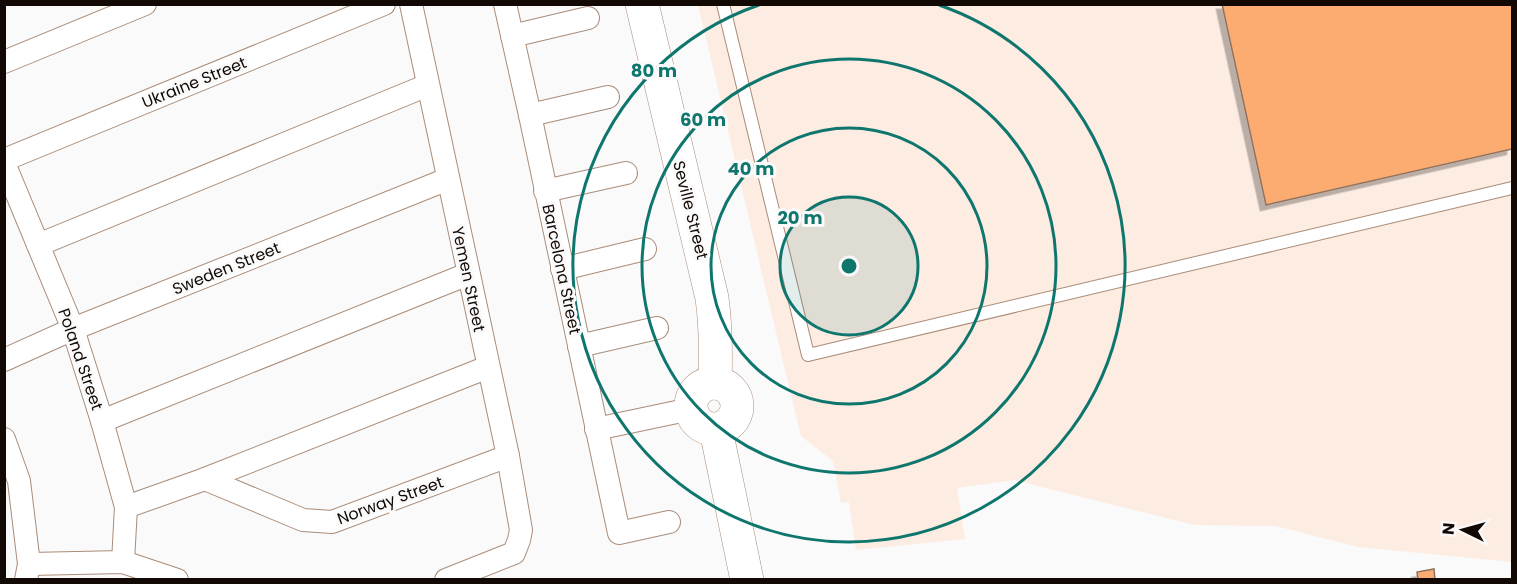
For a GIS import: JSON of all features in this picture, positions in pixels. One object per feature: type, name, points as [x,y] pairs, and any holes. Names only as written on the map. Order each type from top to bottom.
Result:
[{"type":"street","points":[[4,62],[146,4]]},
{"type":"street","name":"Ukraine Street","points":[[4,162],[384,4]]},
{"type":"street","name":"Yemen Street","points":[[411,4],[508,456],[521,530],[514,553],[446,579]]},
{"type":"street","name":"Barcelona Street","points":[[505,4],[619,533],[669,522]]},
{"type":"street","name":"Seville Street","points":[[642,4],[712,298],[717,352],[715,383]]},
{"type":"street","points":[[512,36],[588,18]]},
{"type":"street","points":[[38,245],[428,86]]},
{"type":"street","points":[[530,115],[608,97]]},
{"type":"street","name":"Poland Street","points":[[4,162],[73,329],[102,421],[126,507],[123,562]]},
{"type":"street","points":[[545,191],[626,173]]},
{"type":"street","name":"Sweden Street","points":[[4,360],[73,329],[448,179]]},
{"type":"street","points":[[562,269],[645,249]]},
{"type":"street","points":[[102,421],[468,274]]},
{"type":"street","points":[[579,346],[657,328]]},
{"type":"street","points":[[126,507],[205,479],[488,367]]},
{"type":"street","points":[[715,383],[729,389],[737,402],[737,410],[730,423],[716,430],[707,429],[699,424],[691,409],[691,402],[702,386],[715,383]]},
{"type":"street","points":[[596,429],[691,409]]},
{"type":"street","points":[[716,430],[744,568]]},
{"type":"street","points":[[4,438],[19,481],[27,572],[123,562],[177,579]]},
{"type":"street","name":"Norway Street","points":[[205,479],[303,520],[332,522],[508,456]]},
{"type":"lane","points":[[723,4],[808,355],[1512,188]]},
{"type":"shaded area","points":[[698,5],[1512,5],[1512,562],[1358,547],[1276,526],[1195,525],[1014,480],[957,488],[965,539],[856,550],[849,502],[841,503],[833,461],[801,436]]},
{"type":"building","points":[[1222,4],[1512,4],[1512,149],[1266,205]]},
{"type":"building","points":[[1434,569],[1435,580],[1418,580],[1417,572]]}]
